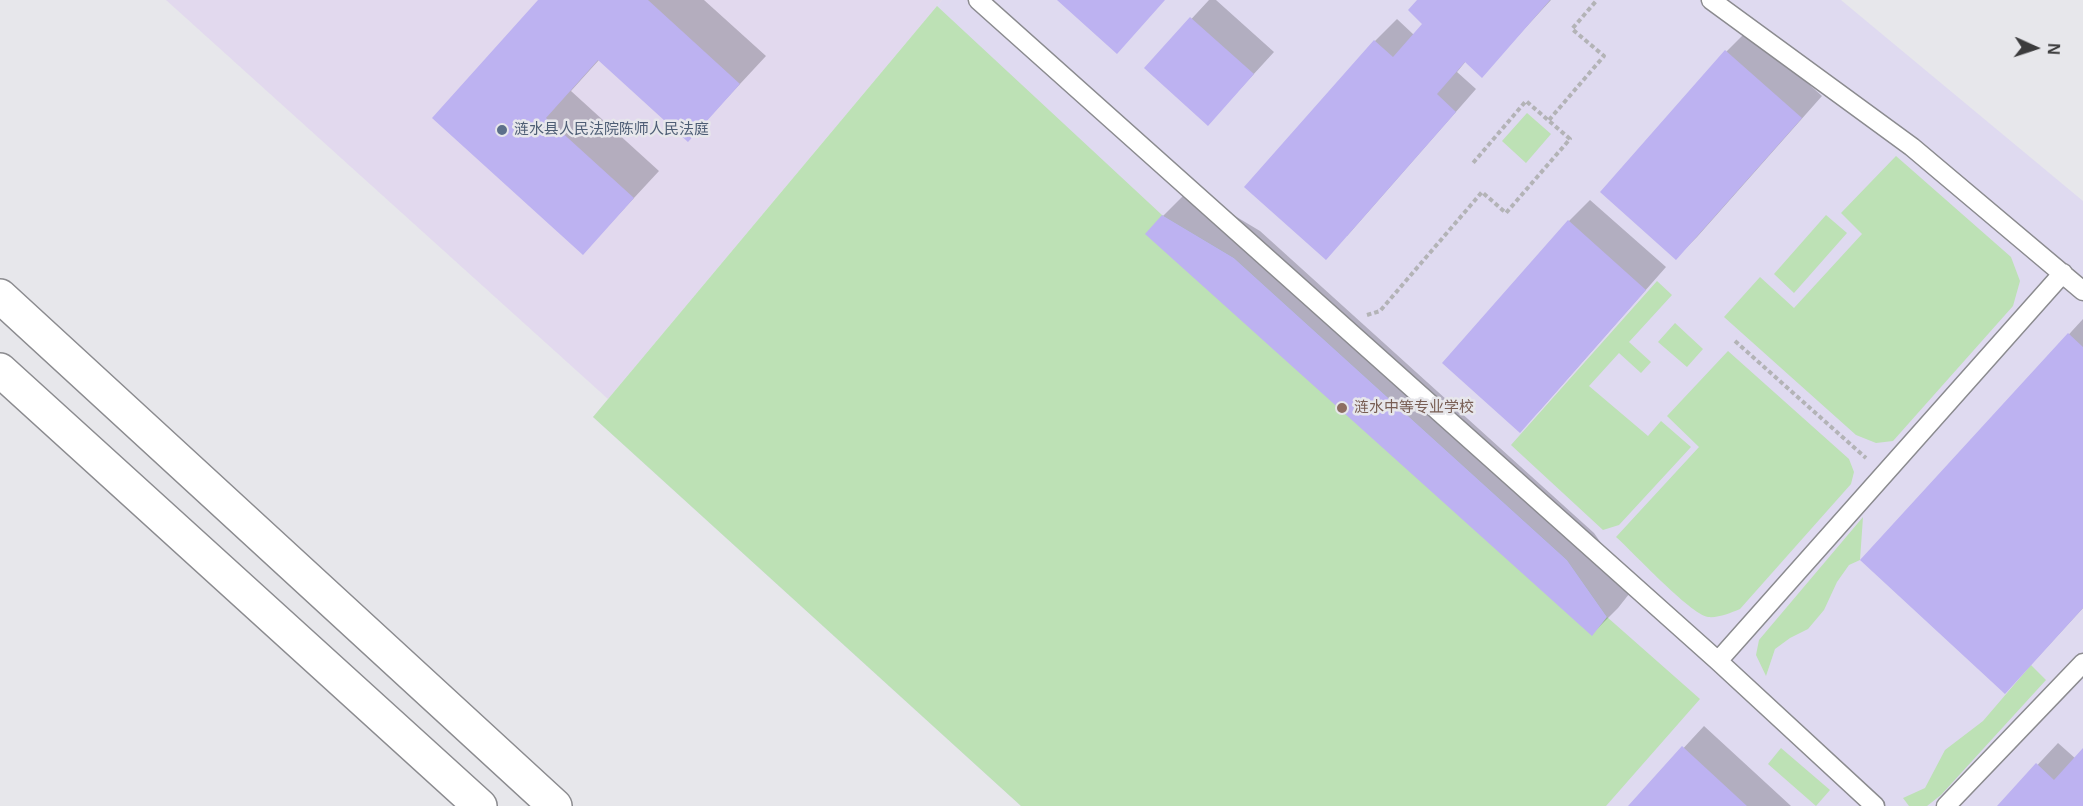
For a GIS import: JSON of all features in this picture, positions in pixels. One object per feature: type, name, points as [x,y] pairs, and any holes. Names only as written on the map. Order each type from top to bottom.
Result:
[{"type":"street","points":[[0,296],[555,806]]},
{"type":"street","points":[[0,370],[480,806]]},
{"type":"lane","points":[[978,0],[1718,661],[1875,806]]},
{"type":"lane","points":[[1711,0],[1912,147],[2083,291]]},
{"type":"lane","points":[[1718,661],[2063,273]]},
{"type":"lane","points":[[1946,806],[2083,663]]},
{"type":"path","points":[[1549,120],[1604,57],[1572,29],[1597,0]]},
{"type":"path","points":[[1341,325],[1380,311],[1482,192],[1506,213],[1570,139],[1526,101],[1473,163]]},
{"type":"path","points":[[1735,341],[1884,474]]},
{"type":"shaded area","points":[[166,0],[942,0],[608,399]]},
{"type":"shaded area","name":"涟水中等专业学校","points":[[942,0],[1841,0],[2083,201],[2083,806],[1021,806],[593,417]]},
{"type":"green space","points":[[937,6],[1162,215],[1234,258],[1567,560],[1607,617],[1700,699],[1606,806],[1021,806],[593,417]]},
{"type":"green space","points":[[1527,113],[1551,134],[1526,163],[1502,141]]},
{"type":"green space","points":[[1896,156],[2011,257],[2020,281],[2013,306],[1893,441],[1876,443],[1856,435],[1724,317],[1760,277],[1794,308],[1862,234],[1841,213]]},
{"type":"green space","points":[[1826,215],[1847,233],[1794,293],[1774,274]]},
{"type":"green space","points":[[1657,281],[1672,295],[1629,342],[1651,362],[1641,373],[1619,353],[1589,386],[1648,436],[1661,421],[1691,447],[1619,525],[1603,530],[1511,445]]},
{"type":"green space","points":[[1675,323],[1703,349],[1687,367],[1658,342]]},
{"type":"green space","points":[[1728,351],[1849,459],[1854,472],[1851,484],[1740,609],[1720,616],[1708,617],[1675,594],[1616,537],[1699,447],[1667,416]]},
{"type":"green space","points":[[1863,517],[1860,560],[1849,565],[1837,582],[1824,610],[1808,629],[1775,649],[1766,676],[1756,655],[1759,640]]},
{"type":"green space","points":[[2031,665],[2046,680],[1941,795],[1927,806],[1909,806],[1903,798],[1925,788],[1945,750],[1983,721]]},
{"type":"green space","points":[[1781,748],[1830,790],[1816,806],[1768,764]]},
{"type":"building","name":"涟水县人民法院陈师人民法庭","points":[[538,0],[648,0],[740,84],[688,142],[598,60],[546,118],[634,198],[583,255],[432,118]]},
{"type":"building","points":[[1057,0],[1165,0],[1117,54]]},
{"type":"building","points":[[1417,0],[1550,0],[1482,78],[1465,62],[1437,94],[1456,112],[1326,260],[1244,187],[1374,40],[1393,57],[1422,24],[1408,10]]},
{"type":"building","points":[[1190,17],[1254,74],[1208,126],[1144,68]]},
{"type":"building","points":[[1725,50],[1802,118],[1676,260],[1600,192]]},
{"type":"building","points":[[1162,215],[1234,258],[1567,560],[1607,617],[1592,636],[1145,234]]},
{"type":"building","points":[[1568,220],[1646,290],[1520,433],[1442,363]]},
{"type":"building","points":[[2068,333],[2083,347],[2083,608],[2005,694],[1860,560]]},
{"type":"building","points":[[1682,746],[1747,806],[1628,806]]},
{"type":"building","points":[[2083,748],[2083,806],[1997,806],[2036,763],[2054,780]]},
{"type":"place","name":"涟水县人民法院陈师人民法庭","points":[[502,130]]},
{"type":"place","name":"涟水中等专业学校","points":[[1342,408]]}]
